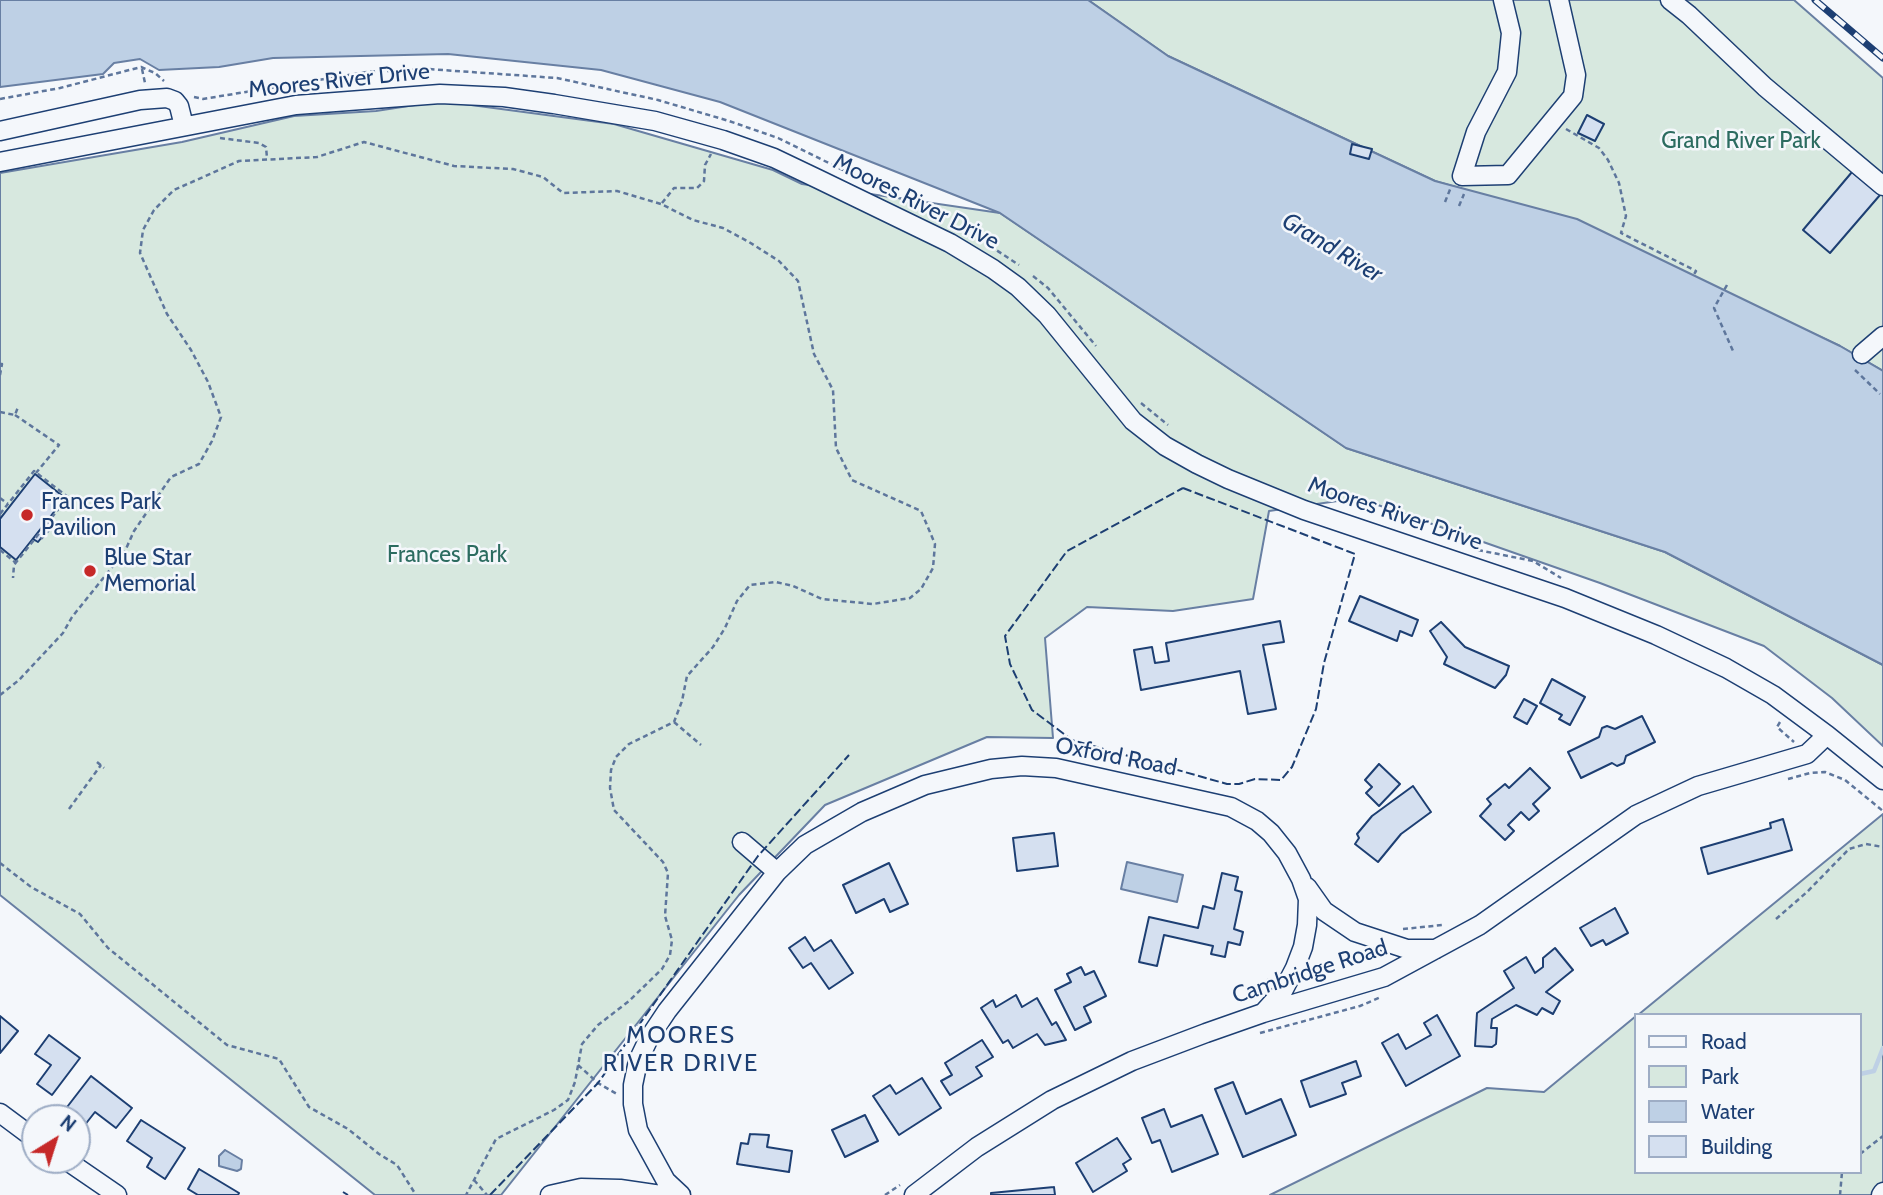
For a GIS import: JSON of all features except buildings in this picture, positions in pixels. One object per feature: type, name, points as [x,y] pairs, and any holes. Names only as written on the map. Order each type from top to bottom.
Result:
[{"type":"street","points":[[1503,0],[1511,33],[1507,72],[1476,132],[1459,179],[1508,175],[1573,96],[1576,75],[1559,0]]},
{"type":"street","points":[[1670,0],[1765,87],[1883,186]]},
{"type":"street","name":"Moores River Drive","points":[[0,162],[296,105],[440,94],[504,97],[555,104],[655,121],[723,140],[774,158],[818,179],[950,243],[993,269],[1018,287],[1047,314],[1133,421],[1165,446],[1197,464],[1228,480],[1304,510],[1564,598],[1656,635],[1726,668],[1773,695],[1883,780]]},
{"type":"street","points":[[0,131],[140,100],[167,98],[179,106],[184,126]]},
{"type":"street","points":[[1862,354],[1883,336]]},
{"type":"street","name":"Cambridge Road","points":[[909,1188],[1052,1100],[1132,1061],[1263,1013],[1384,977],[1520,898],[1609,832],[1667,799],[1698,786],[1807,754],[1828,735]]},
{"type":"street","name":"Oxford Road","points":[[681,1195],[666,1181],[638,1130],[633,1085],[638,1061],[649,1038],[667,1011],[777,872],[814,840],[891,798],[925,785],[991,769],[1022,766],[1056,768],[1231,807],[1257,821],[1271,833],[1324,911],[1354,932],[1407,949],[1436,949]]},
{"type":"street","points":[[742,842],[777,872]]},
{"type":"street","name":"Oxford Road","points":[[1263,1013],[1283,991],[1303,947],[1308,899],[1301,879]]},
{"type":"street","points":[[0,1113],[21,1129]]},
{"type":"street","points":[[86,1174],[117,1195]]},
{"type":"street","points":[[550,1195],[581,1188],[620,1189],[661,1195]]},
{"type":"path","points":[[0,99],[81,83],[141,67],[155,73],[171,88]]},
{"type":"path","points":[[185,95],[203,99]]},
{"type":"path","points":[[661,204],[674,188],[698,188],[704,181],[705,165],[723,140],[729,121],[778,138],[919,208]]},
{"type":"path","points":[[1553,123],[1598,148],[1608,160],[1619,183],[1626,216],[1621,233],[1696,271],[1693,276]]},
{"type":"path","points":[[0,695],[19,680],[63,633],[72,617],[125,551],[134,531],[172,477],[199,464],[221,417],[208,382],[167,314],[140,253],[143,230],[155,210],[174,190],[239,161],[317,157],[364,142],[454,166],[513,169],[542,177],[563,194],[617,191],[661,204],[693,220],[723,228],[749,242],[779,261],[798,281],[814,354],[833,390],[836,448],[852,480],[920,511],[934,544],[933,568],[921,589],[910,598],[873,604],[822,599],[784,584],[762,582],[750,585],[737,601],[713,647],[687,676],[674,722],[629,744],[616,757],[611,770],[610,788],[614,810],[654,851],[663,862],[667,873],[665,916],[672,940],[670,955],[662,969],[598,1026],[582,1044],[575,1083],[568,1100],[554,1110],[496,1139],[466,1195]]},
{"type":"path","points":[[1445,202],[1459,179]]},
{"type":"path","points":[[983,242],[1004,254],[1048,288],[1097,348]]},
{"type":"path","points":[[1727,285],[1714,308],[1733,351]]},
{"type":"path","points":[[1862,354],[1855,370],[1880,394]]},
{"type":"path","points":[[0,364],[0,375]]},
{"type":"path","points":[[1139,401],[1177,432]]},
{"type":"path","points":[[15,415],[18,407]]},
{"type":"path","points":[[0,412],[15,415],[60,445],[36,473],[34,471],[0,514]]},
{"type":"path","points":[[13,578],[16,563],[68,497],[36,473]]},
{"type":"path","points":[[0,498],[8,504]]},
{"type":"path","points":[[41,539],[51,528]]},
{"type":"path","points":[[1476,549],[1533,561],[1570,582]]},
{"type":"path","points":[[0,550],[16,563]]},
{"type":"path","points":[[674,722],[701,745]]},
{"type":"path","points":[[1783,746],[1795,743],[1825,772]]},
{"type":"path","points":[[69,809],[101,765]]},
{"type":"path","points":[[1776,919],[1850,849],[1866,844],[1883,847]]},
{"type":"path","points":[[0,863],[31,887],[80,914],[108,948],[227,1045],[279,1059],[309,1107],[348,1129],[397,1165],[416,1195]]},
{"type":"path","points":[[1398,928],[1441,926],[1452,921]]},
{"type":"path","points":[[1245,1001],[1267,982],[1274,971]]},
{"type":"path","points":[[578,1065],[598,1083],[633,1104]]},
{"type":"path","points":[[1862,1152],[1883,1136]]},
{"type":"path","points":[[1840,1195],[1842,1174]]},
{"type":"path","points":[[474,1180],[487,1195]]},
{"type":"path","points":[[885,1195],[909,1188]]},
{"type":"green space","name":"Grand River Park","points":[[1088,0],[1794,0],[1883,78],[1883,371],[1840,346],[1749,304],[1476,193],[1435,181],[1168,56]]},
{"type":"green space","name":"Frances Park","points":[[441,101],[614,124],[773,170],[802,184],[1000,213],[1346,448],[1665,552],[1883,665],[1883,746],[1832,698],[1764,646],[1600,583],[1358,498],[1269,511],[1253,599],[1173,611],[1087,607],[1045,638],[1053,738],[987,737],[825,805],[739,895],[501,1195],[375,1195],[0,895],[0,173],[182,142],[294,116],[376,111]]},
{"type":"green space","points":[[1883,814],[1883,1195],[1270,1195],[1487,1088],[1544,1092],[1634,1018],[1634,1174],[1862,1174],[1862,1013],[1640,1013]]},
{"type":"water","name":"Grand River","points":[[0,0],[1088,0],[1168,56],[1435,181],[1577,219],[1840,346],[1883,371],[1883,665],[1665,552],[1346,448],[1000,213],[720,102],[601,70],[448,54],[273,58],[219,67],[159,70],[140,59],[114,63],[103,74],[0,87]]},
{"type":"water","points":[[1127,862],[1183,875],[1177,902],[1121,889]]},
{"type":"water","points":[[225,1150],[242,1160],[241,1169],[237,1171],[219,1166],[219,1156]]},
{"type":"waterway","points":[[1862,1074],[1874,1071],[1883,1048]]},
{"type":"railway","points":[[1815,0],[1883,58]]},
{"type":"fence","points":[[1183,488],[1355,554],[1324,663],[1316,709],[1292,767],[1281,780],[1255,779],[1239,784],[1227,784],[1072,740],[1032,710],[1010,664],[1005,636],[1067,551],[1183,488]]},
{"type":"fence","points":[[490,1195],[598,1083],[758,856],[849,755]]},
{"type":"fence","points":[[343,1192],[348,1195]]},
{"type":"place","name":"Frances Park Pavilion","points":[[27,515]]},
{"type":"place","name":"Blue Star Memorial","points":[[90,571]]},
{"type":"district","name":"MOORES RIVER DRIVE","points":[[681,1050]]}]
